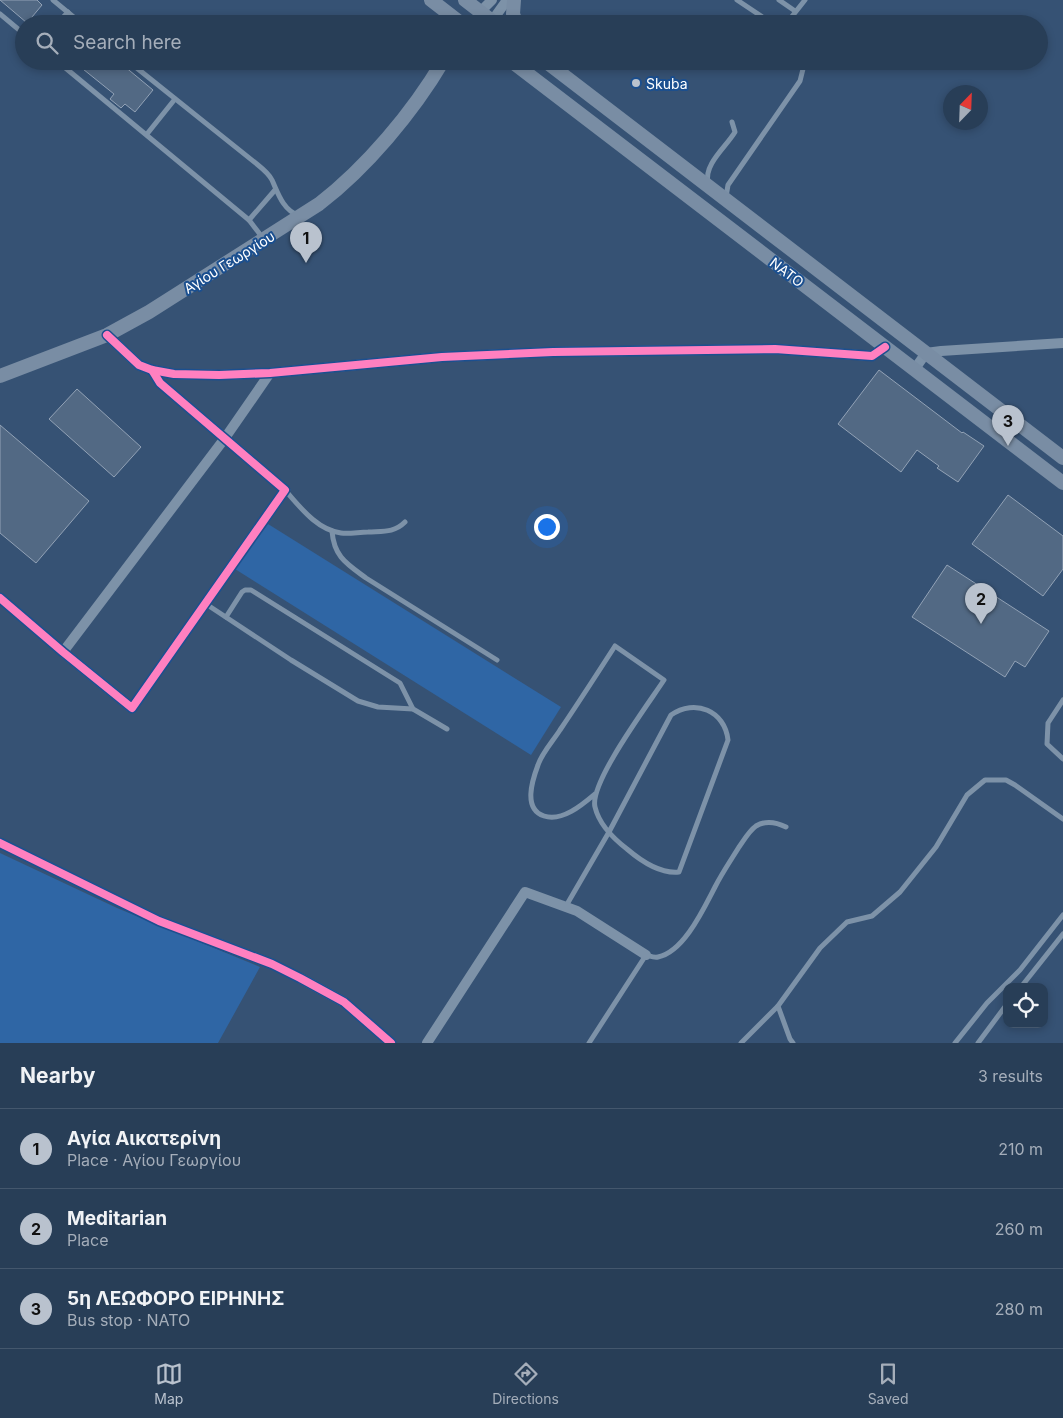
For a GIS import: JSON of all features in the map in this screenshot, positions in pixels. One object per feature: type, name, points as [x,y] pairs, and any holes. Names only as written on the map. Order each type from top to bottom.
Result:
[{"type":"main road","points":[[431,0],[450,15]]},
{"type":"main road","points":[[465,0],[484,15]]},
{"type":"main road","points":[[513,15],[514,0]]},
{"type":"main road","name":"Αγίου Γεωργίου","points":[[0,376],[107,335],[149,312],[302,216],[340,188],[354,174],[396,127],[437,70]]},
{"type":"main road","name":"ΝΑΤΟ","points":[[523,70],[1063,484]]},
{"type":"main road","name":"ΝΑΤΟ","points":[[557,70],[1063,458]]},
{"type":"street","points":[[480,12],[492,0]]},
{"type":"street","points":[[498,15],[507,0]]},
{"type":"street","points":[[107,335],[139,365],[152,370],[174,374],[219,375],[442,357],[553,352],[775,349],[872,356],[885,347]]},
{"type":"street","points":[[914,370],[926,353],[1063,343]]},
{"type":"street","points":[[0,598],[132,708],[286,490],[160,383],[152,370]]},
{"type":"street","points":[[63,652],[225,438],[270,372]]},
{"type":"street","points":[[0,843],[159,921],[272,964],[314,985],[344,1002],[391,1043]]},
{"type":"street","points":[[428,1043],[525,892],[577,910],[646,955]]},
{"type":"lane","points":[[53,0],[72,15]]},
{"type":"lane","points":[[736,0],[759,15]]},
{"type":"lane","points":[[779,0],[795,11]]},
{"type":"lane","points":[[792,15],[805,0]]},
{"type":"lane","points":[[65,15],[68,12]]},
{"type":"lane","points":[[0,14],[15,26]]},
{"type":"lane","points":[[68,70],[249,220],[259,233],[262,241]]},
{"type":"lane","points":[[139,70],[258,164],[272,180],[280,200],[292,213],[302,216]]},
{"type":"lane","points":[[726,200],[728,185],[800,81],[803,70]]},
{"type":"lane","points":[[146,134],[175,99]]},
{"type":"lane","points":[[710,188],[707,180],[708,176],[715,158],[734,132],[732,122]]},
{"type":"lane","points":[[249,220],[275,190]]},
{"type":"lane","points":[[286,490],[310,516],[332,531],[342,534],[389,532],[399,528],[405,522]]},
{"type":"lane","points":[[332,531],[333,544],[340,556],[351,567],[497,660]]},
{"type":"lane","points":[[226,617],[242,592],[252,590],[400,683],[414,709]]},
{"type":"lane","points":[[206,604],[358,701],[378,707],[414,709],[447,729]]},
{"type":"lane","points":[[566,906],[609,832],[671,715],[684,708],[705,708],[717,716],[725,727],[728,740],[679,872],[670,873],[645,862],[625,848],[609,832],[594,806],[594,794],[604,772],[664,680],[615,646],[538,764],[531,793],[531,803],[534,810],[541,816],[550,818],[567,813],[580,806],[594,794]]},
{"type":"lane","points":[[1063,700],[1048,723],[1047,744],[1063,759]]},
{"type":"lane","points":[[741,1043],[778,1006],[820,948],[847,922],[872,916],[900,892],[936,847],[967,795],[985,780],[1006,780],[1063,819]]},
{"type":"lane","points":[[589,1043],[646,955],[656,957],[668,953],[687,933],[704,910],[732,858],[746,837],[757,826],[770,822],[777,822],[786,827]]},
{"type":"lane","points":[[955,1043],[987,1003],[1020,970],[1063,914]]},
{"type":"lane","points":[[1024,983],[1063,934]]},
{"type":"lane","points":[[778,1006],[793,1043]]},
{"type":"lane","points":[[978,1043],[1003,1009]]},
{"type":"shaded area","points":[[268,524],[561,707],[531,755],[235,569]]},
{"type":"shaded area","points":[[0,853],[117,908],[260,967],[218,1043],[0,1043]]},
{"type":"building","points":[[0,0],[37,0],[42,5],[34,15],[18,15]]},
{"type":"building","points":[[84,70],[129,70],[153,90],[135,112],[125,104],[121,108],[110,99],[114,94]]},
{"type":"building","points":[[879,370],[962,433],[984,446],[958,482],[937,468],[939,466],[917,450],[901,472],[838,424]]},
{"type":"building","points":[[77,389],[141,447],[114,477],[49,419]]},
{"type":"building","points":[[0,425],[89,501],[36,563],[0,533]]},
{"type":"building","points":[[1008,495],[1063,536],[1063,569],[1043,596],[972,544]]},
{"type":"building","points":[[947,565],[1049,631],[1025,667],[1015,661],[1005,677],[912,617]]},
{"type":"cycle path","points":[[107,335],[139,365],[152,370],[174,374],[219,375],[270,373],[442,357],[553,352],[775,349],[872,356],[885,347]]},
{"type":"cycle path","points":[[0,598],[132,708],[285,490],[160,383],[152,370]]},
{"type":"cycle path","points":[[0,843],[159,921],[272,964],[300,978],[344,1002],[391,1043]]},
{"type":"place","name":"Skuba","points":[[636,83]]},
{"type":"place","name":"Αγία Αικατερίνη","points":[[306,263]]},
{"type":"place","name":"5η ΛΕΩΦΟΡΟ ΕΙΡΗΝΗΣ","points":[[1008,446]]},
{"type":"place","name":"Meditarian","points":[[981,624]]}]
